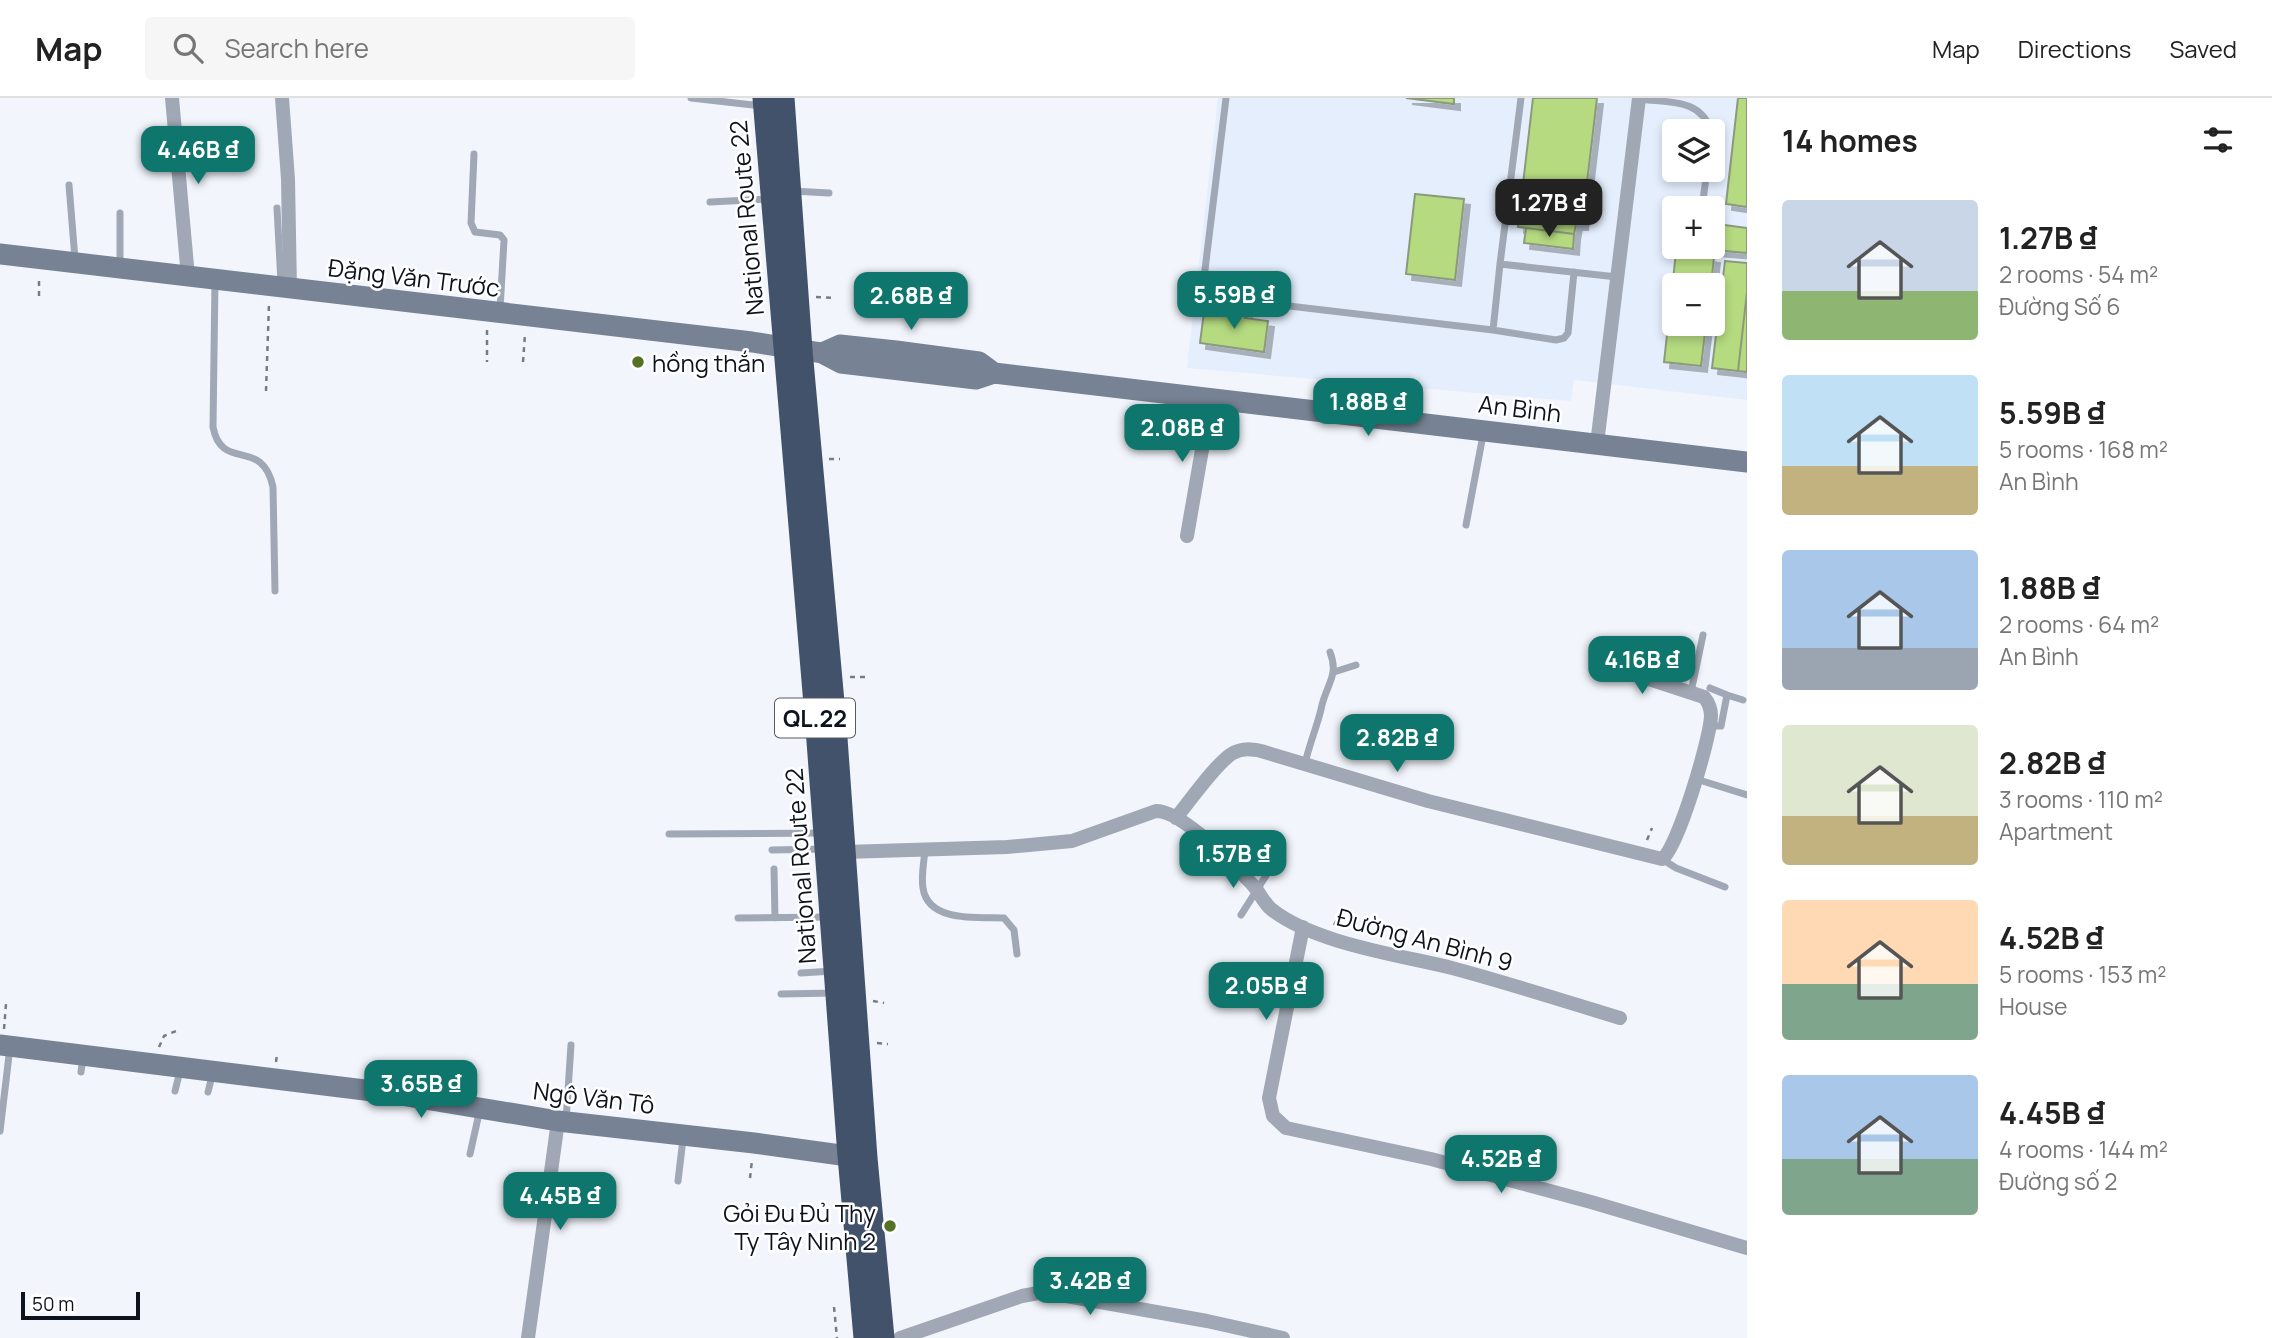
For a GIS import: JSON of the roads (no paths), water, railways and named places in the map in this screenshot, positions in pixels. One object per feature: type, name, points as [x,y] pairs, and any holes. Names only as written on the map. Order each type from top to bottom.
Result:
[{"type":"highway","name":"National Route 22","points":[[781,195],[784,98]]},
{"type":"highway","name":"National Route 22","points":[[763,102],[781,195],[802,350],[836,724],[829,917],[864,1338]]},
{"type":"highway","name":"National Route 22","points":[[831,845],[867,1158],[884,1338]]},
{"type":"main road","name":"Đặng Văn Trước","points":[[0,254],[802,350]]},
{"type":"main road","name":"An Bình","points":[[802,350],[840,345],[885,350],[979,362],[994,373],[1747,462]]},
{"type":"main road","name":"Ngô Văn Tô","points":[[4,1046],[82,1064],[156,1064],[180,1067],[211,1082],[391,1083],[480,1108],[562,1121],[848,1156]]},
{"type":"street","points":[[172,98],[188,277]]},
{"type":"street","points":[[280,288],[288,179],[282,98]]},
{"type":"street","points":[[1597,444],[1639,99]]},
{"type":"street","points":[[1187,536],[1211,398]]},
{"type":"street","points":[[831,845],[925,849],[1014,846],[1072,841],[1156,811],[1167,812],[1176,818],[1223,761],[1234,753],[1249,749],[1427,802],[1648,858],[1662,859],[1670,851],[1696,779],[1710,726],[1709,703],[1704,697],[1640,676],[1633,667],[1634,653]]},
{"type":"street","name":"Đường An Bình 9","points":[[1176,818],[1211,843],[1257,890],[1271,909],[1303,927],[1337,941],[1454,969],[1620,1018]]},
{"type":"street","points":[[1303,927],[1269,1098],[1273,1116],[1286,1128],[1431,1159],[1747,1248]]},
{"type":"street","points":[[528,1338],[562,1121]]},
{"type":"street","points":[[900,1338],[1022,1296],[1044,1292],[1207,1321],[1283,1338]]},
{"type":"lane","points":[[691,98],[763,102]]},
{"type":"lane","points":[[1226,98],[1203,286],[1206,293],[1213,297],[1556,340],[1564,338],[1568,333],[1574,272]]},
{"type":"lane","points":[[1493,330],[1521,98]]},
{"type":"lane","points":[[1639,99],[1692,105],[1706,119]]},
{"type":"lane","points":[[474,154],[471,223],[475,232],[500,235],[504,240],[493,313]]},
{"type":"lane","points":[[69,185],[75,263]]},
{"type":"lane","points":[[710,202],[828,193]]},
{"type":"lane","points":[[277,208],[280,288]]},
{"type":"lane","points":[[120,214],[120,268]]},
{"type":"lane","points":[[1500,264],[1618,277]]},
{"type":"lane","points":[[215,280],[213,428],[219,444],[226,452],[255,458],[263,462],[270,472],[273,487],[275,591]]},
{"type":"lane","points":[[1465,525],[1483,431]]},
{"type":"lane","points":[[1691,692],[1703,635]]},
{"type":"lane","points":[[1305,764],[1310,740],[1332,683],[1334,671],[1330,652]]},
{"type":"lane","points":[[1334,671],[1356,665]]},
{"type":"lane","points":[[1710,688],[1743,700]]},
{"type":"lane","points":[[1710,726],[1721,726],[1727,695]]},
{"type":"lane","points":[[1696,779],[1747,796]]},
{"type":"lane","points":[[669,834],[831,845]]},
{"type":"lane","points":[[772,850],[831,845]]},
{"type":"lane","points":[[925,849],[923,890],[929,902],[944,913],[962,917],[1004,918],[1014,930],[1017,954]]},
{"type":"lane","points":[[1662,859],[1676,868],[1725,887]]},
{"type":"lane","points":[[1241,915],[1273,863]]},
{"type":"lane","points":[[774,869],[775,918]]},
{"type":"lane","points":[[738,918],[829,917]]},
{"type":"lane","points":[[801,973],[834,971]]},
{"type":"lane","points":[[780,994],[835,993]]},
{"type":"lane","points":[[562,1121],[571,1045]]},
{"type":"lane","points":[[0,1131],[4,1046]]},
{"type":"lane","points":[[175,1091],[180,1067]]},
{"type":"lane","points":[[470,1154],[480,1108]]},
{"type":"lane","points":[[678,1181],[684,1135]]},
{"type":"place","name":"hồng thắn","points":[[638,362]]},
{"type":"place","name":"Gỏi Đu Đủ Thy Ty Tây Ninh 2","points":[[890,1226]]}]
